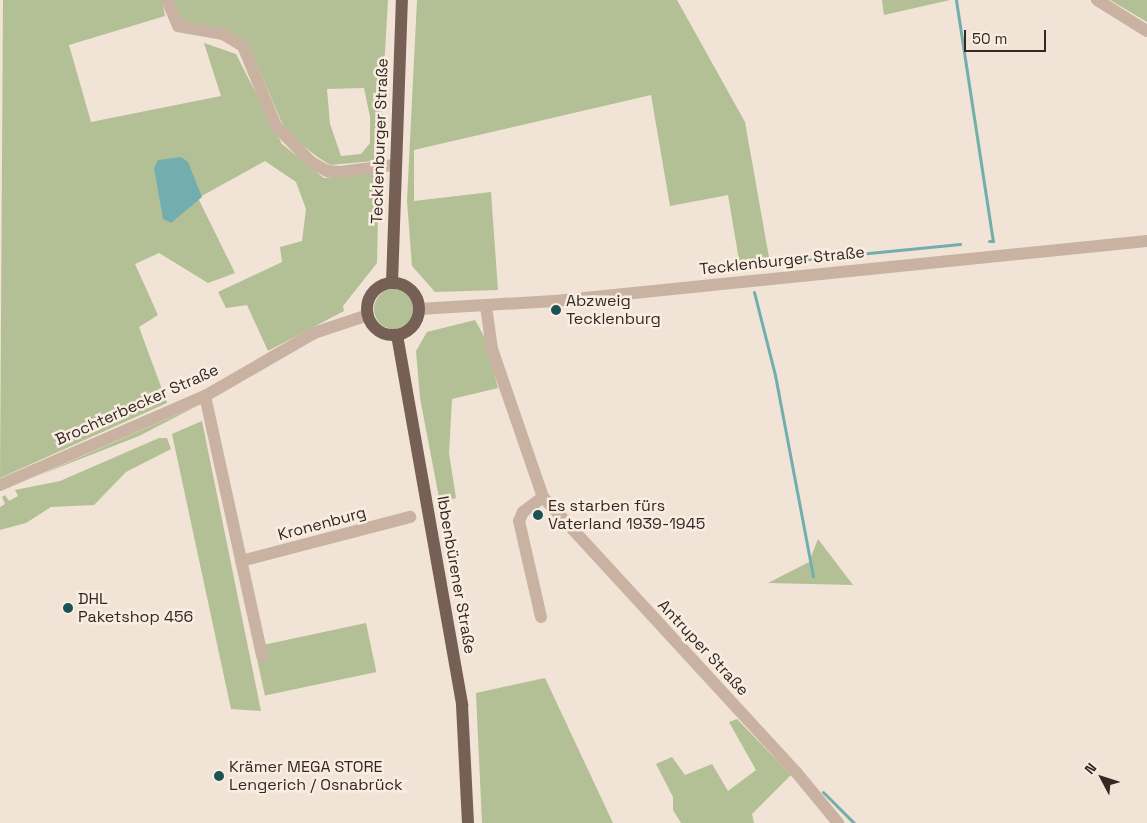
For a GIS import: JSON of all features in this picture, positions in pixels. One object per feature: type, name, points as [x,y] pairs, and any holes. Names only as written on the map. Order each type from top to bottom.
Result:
[{"type":"main road","name":"Tecklenburger Straße","points":[[392,283],[393,165],[402,0]]},
{"type":"main road","points":[[392,283],[414,293],[419,309],[414,325],[397,335],[376,329],[368,315],[370,297],[383,284],[392,283]]},
{"type":"main road","name":"Ibbenbürener Straße","points":[[397,335],[462,705],[468,823]]},
{"type":"street","points":[[167,0],[178,26],[223,34],[243,46],[276,126],[311,162],[327,171],[340,172],[393,165]]},
{"type":"street","points":[[1097,0],[1147,31]]},
{"type":"street","name":"Tecklenburger Straße","points":[[419,309],[486,306],[1147,241]]},
{"type":"street","name":"Antruper Straße","points":[[486,306],[492,349],[544,497],[796,772],[838,823]]},
{"type":"street","name":"Brochterbecker Straße","points":[[0,485],[205,396],[314,333],[368,315]]},
{"type":"street","points":[[205,396],[262,656]]},
{"type":"street","points":[[542,617],[519,521],[523,512],[544,497]]},
{"type":"street","name":"Kronenburg","points":[[241,561],[410,517]]},
{"type":"green space","points":[[3,0],[162,0],[165,16],[69,45],[91,122],[221,96],[204,43],[236,54],[282,144],[324,178],[379,171],[377,263],[343,306],[344,311],[268,351],[247,305],[226,308],[218,292],[282,262],[280,247],[302,241],[306,209],[296,182],[265,161],[198,198],[235,273],[208,283],[159,253],[135,264],[158,315],[139,327],[167,403],[0,478]]},
{"type":"green space","points":[[172,0],[388,0],[380,138],[374,161],[330,165],[316,156],[291,136],[281,121],[250,48],[184,23],[175,13]],"holes":[[[364,88],[370,117],[370,143],[361,154],[341,156],[330,124],[327,89]]]},
{"type":"green space","points":[[417,0],[677,0],[745,122],[770,263],[740,266],[728,195],[670,206],[651,95],[414,150],[414,201],[491,192],[498,290],[435,292],[412,266],[407,201]]},
{"type":"green space","points":[[882,0],[950,0],[884,15]]},
{"type":"green space","points":[[1110,0],[1147,0],[1147,22]]},
{"type":"green space","points":[[390,289],[398,289],[405,292],[411,298],[414,309],[411,320],[405,326],[398,329],[390,329],[383,326],[377,320],[374,313],[374,305],[377,298],[383,292]]},
{"type":"green space","points":[[475,320],[485,338],[498,388],[452,399],[449,453],[456,498],[440,503],[420,398],[416,351],[427,332]]},
{"type":"green space","points":[[199,405],[139,436],[37,476]]},
{"type":"green space","points":[[202,421],[261,711],[231,709],[172,434]]},
{"type":"green space","points":[[159,438],[167,438],[171,449],[126,472],[94,505],[51,507],[26,523],[0,530],[0,507],[5,504],[2,497],[5,495],[9,501],[18,496],[15,490],[60,481]]},
{"type":"green space","points":[[818,539],[853,585],[768,583],[809,562]]},
{"type":"green space","points":[[366,623],[376,672],[265,696],[254,647]]},
{"type":"green space","points":[[545,678],[613,823],[482,823],[476,693]]},
{"type":"green space","points":[[737,719],[791,775],[752,814],[754,823],[681,823],[673,810],[673,797],[656,764],[672,757],[685,775],[712,764],[728,791],[756,770],[729,722]]},
{"type":"water","points":[[181,157],[188,162],[202,197],[171,223],[163,219],[154,168],[158,160]]},
{"type":"waterway","points":[[956,0],[993,241],[989,241]]},
{"type":"waterway","points":[[767,263],[960,244]]},
{"type":"waterway","points":[[754,292],[775,375],[813,576]]},
{"type":"waterway","points":[[823,792],[854,823]]},
{"type":"place","name":"Abzweig Tecklenburg","points":[[556,310]]},
{"type":"place","name":"Es starben fürs Vaterland 1939-1945","points":[[538,515]]},
{"type":"place","name":"DHL Paketshop 456","points":[[68,608]]},
{"type":"place","name":"Krämer MEGA STORE Lengerich / Osnabrück","points":[[219,776]]}]
